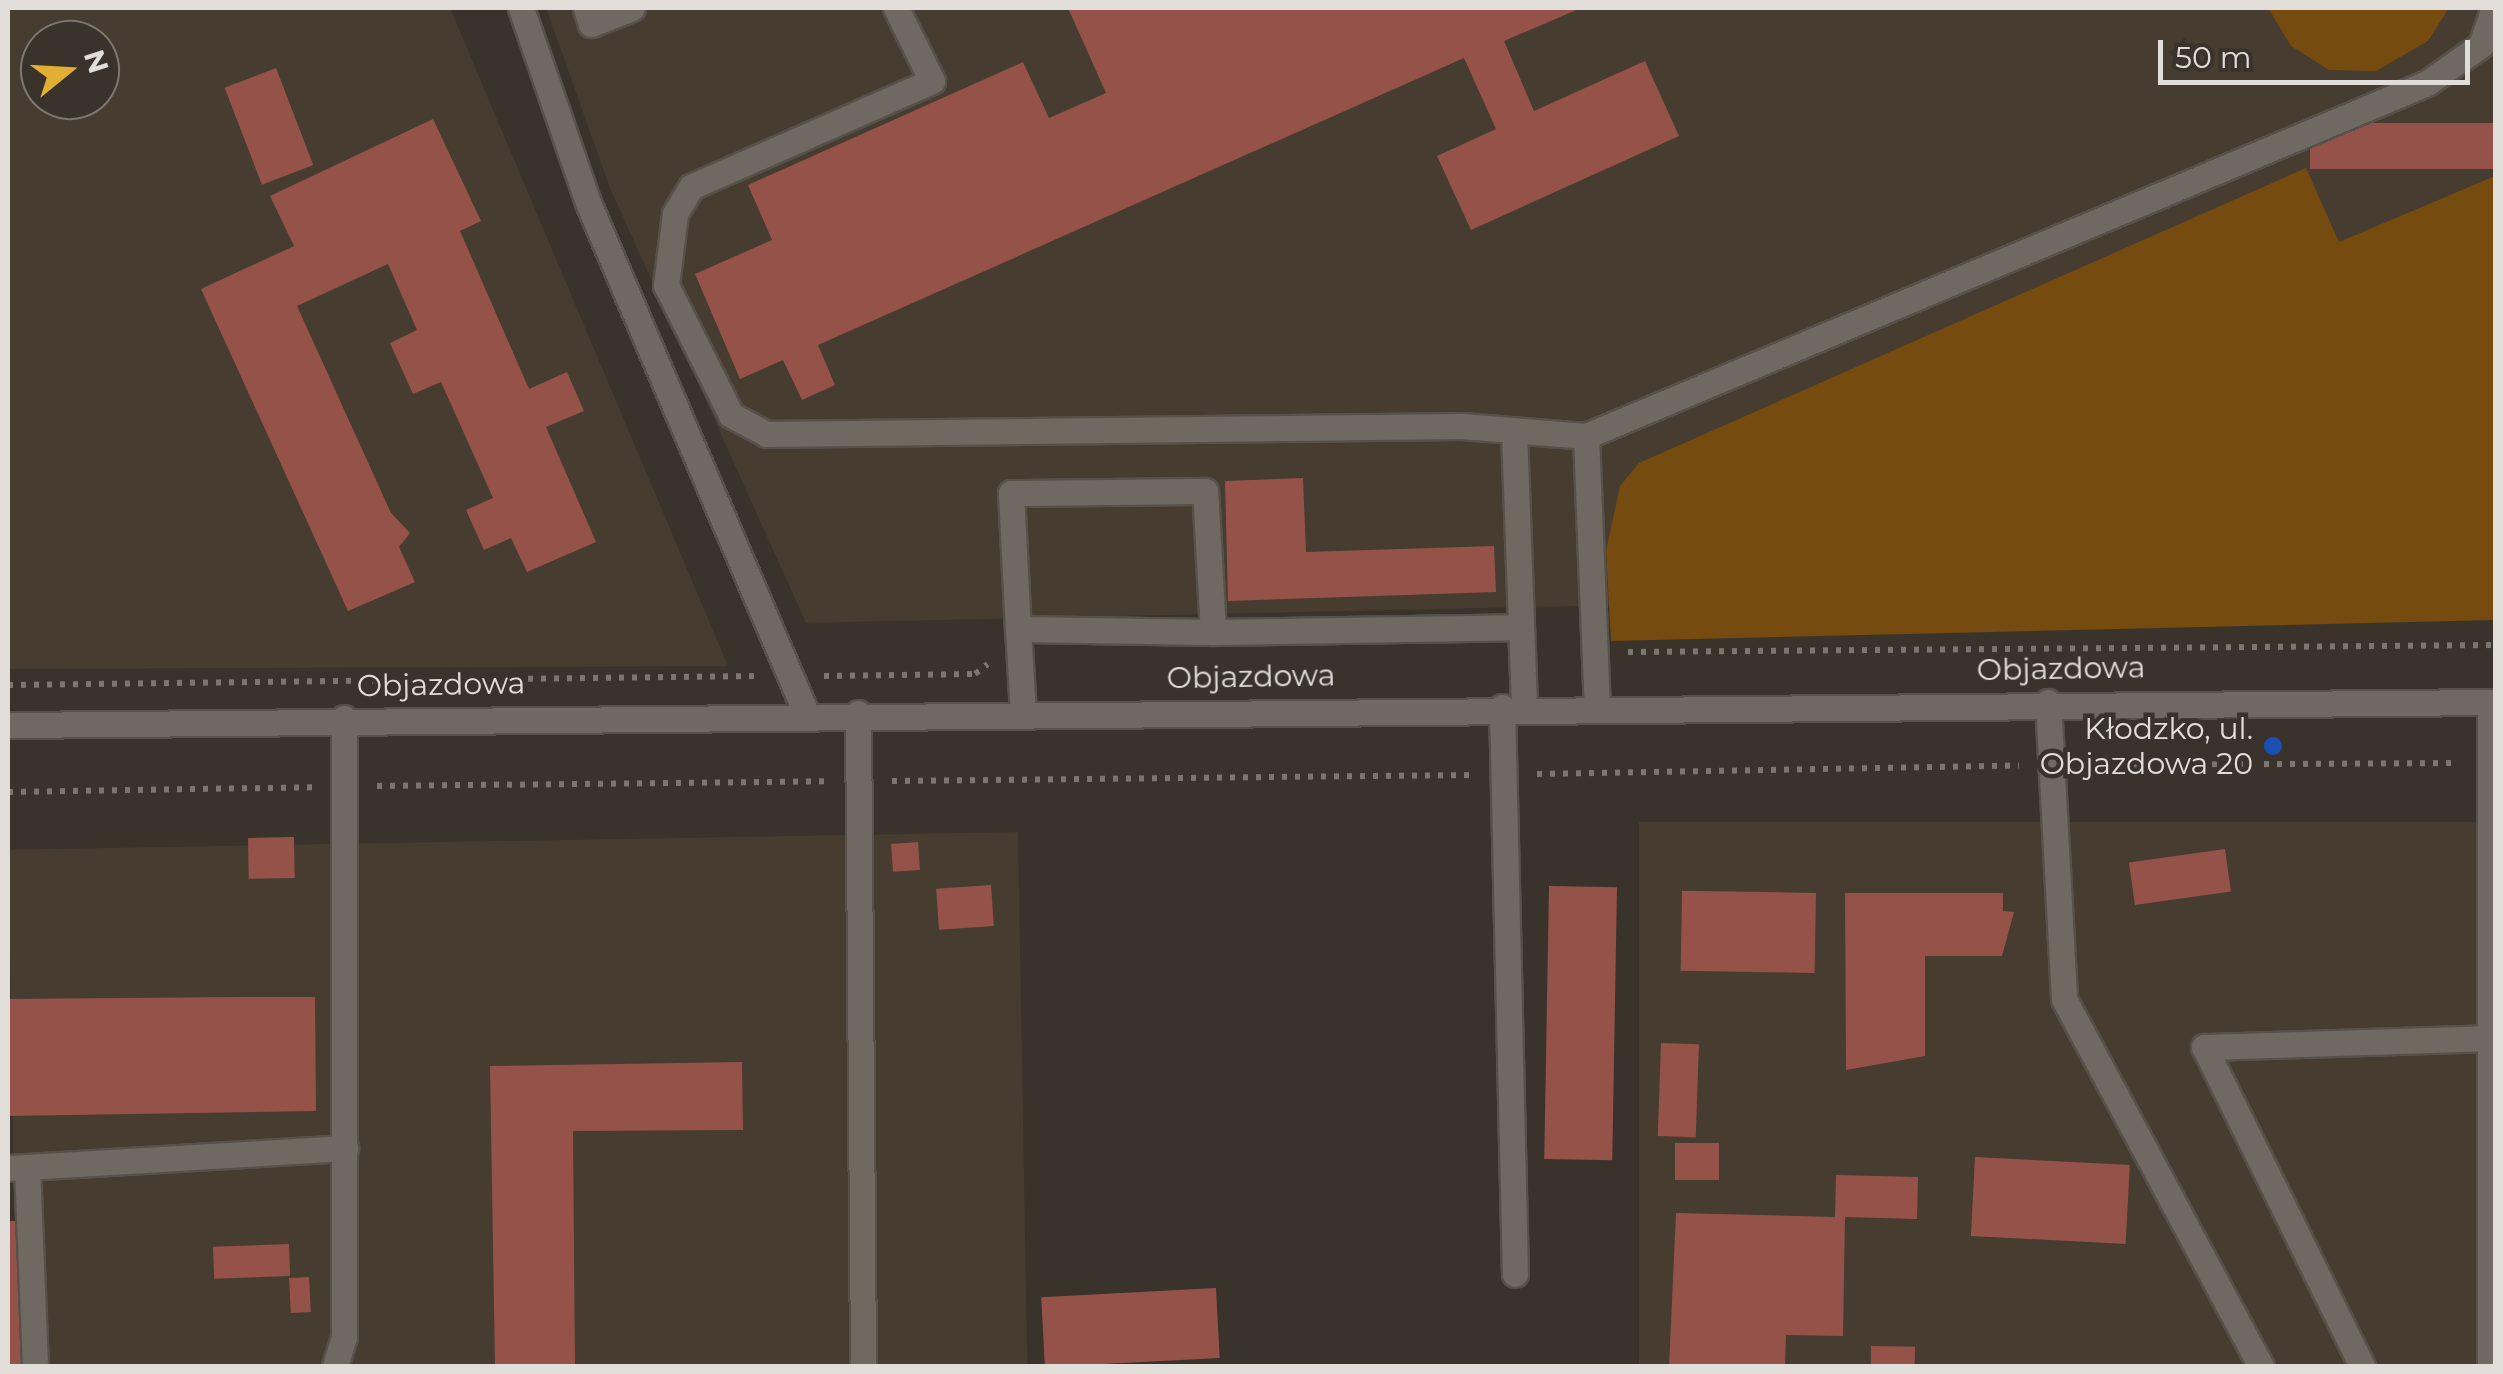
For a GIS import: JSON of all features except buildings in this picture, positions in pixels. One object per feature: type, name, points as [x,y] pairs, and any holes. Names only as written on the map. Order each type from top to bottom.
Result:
[{"type":"street","points":[[521,8],[590,205],[806,714]]},
{"type":"street","points":[[586,8],[592,24],[632,8]]},
{"type":"street","points":[[896,8],[932,81],[692,188],[675,214],[666,285],[731,415],[766,434],[1514,432],[1586,436],[2427,83],[2481,46],[2494,8]]},
{"type":"street","points":[[1514,432],[1520,628],[1503,775],[1515,1274]]},
{"type":"street","points":[[1586,436],[1598,706]]},
{"type":"street","points":[[1023,712],[1011,493],[1204,491],[1213,632]]},
{"type":"street","points":[[1018,628],[1213,632],[1520,628]]},
{"type":"street","points":[[2048,702],[2064,999],[2261,1366]]},
{"type":"street","points":[[2490,1366],[2493,702]]},
{"type":"street","name":"Objazdowa","points":[[8,725],[1598,706],[2493,702]]},
{"type":"street","points":[[858,713],[862,781],[862,1366]]},
{"type":"street","points":[[334,1366],[344,1337],[344,718]]},
{"type":"street","points":[[2362,1366],[2204,1048],[2489,1038]]},
{"type":"street","points":[[35,1366],[18,1168],[344,1148]]},
{"type":"path","points":[[8,792],[2052,765],[2490,764]]},
{"type":"shaded area","points":[[8,8],[450,8],[728,666],[8,669]]},
{"type":"shaded area","points":[[546,8],[2495,8],[2495,540],[1622,605],[806,623],[610,188]]},
{"type":"shaded area","points":[[2268,8],[2449,8],[2428,41],[2376,71],[2329,70],[2291,46]]},
{"type":"shaded area","points":[[2306,168],[2339,242],[2495,176],[2495,620],[1611,641],[1606,551],[1620,486],[1639,463]]},
{"type":"shaded area","points":[[1639,822],[2495,822],[2495,1366],[1639,1366]]},
{"type":"shaded area","points":[[1018,832],[1027,1366],[17,1366],[8,850]]},
{"type":"place","name":"Kłodzko, ul. Objazdowa 20","points":[[2273,746]]}]
